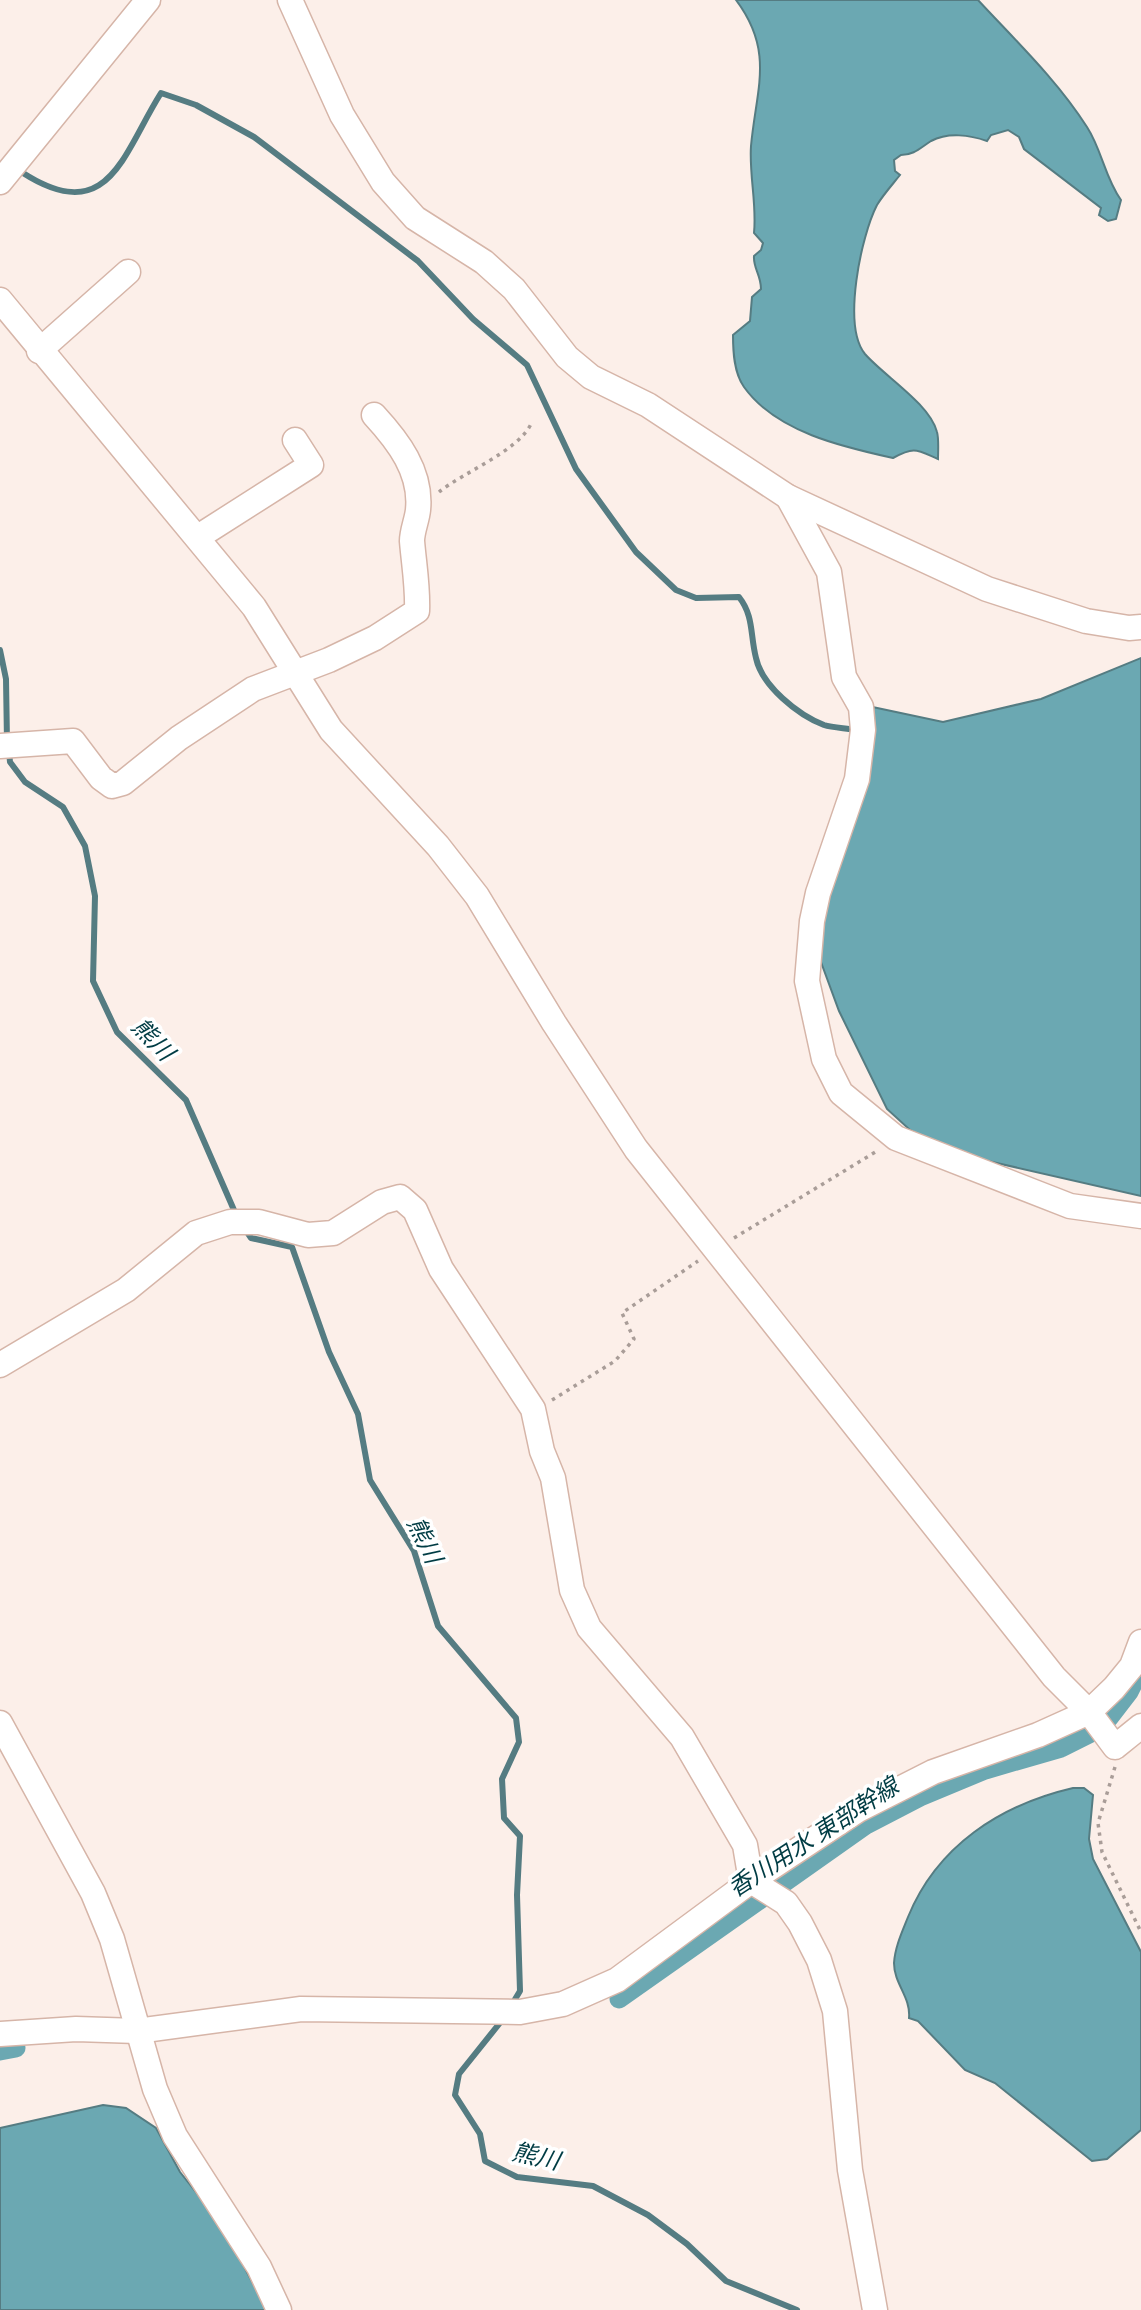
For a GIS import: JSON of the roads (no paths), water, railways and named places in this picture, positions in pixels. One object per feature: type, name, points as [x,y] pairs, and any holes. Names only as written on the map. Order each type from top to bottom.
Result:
[{"type":"street","points":[[0,181],[148,0]]},
{"type":"street","points":[[290,0],[342,115],[383,182],[415,218],[484,262],[514,289],[567,357],[591,377],[648,405],[788,497],[987,589],[1086,621],[1129,628],[1141,627]]},
{"type":"street","points":[[39,351],[128,272]]},
{"type":"street","points":[[0,300],[39,351],[198,537],[254,607],[331,730],[438,846],[477,896],[554,1023],[636,1149],[1054,1677],[1089,1712],[1115,1748],[1141,1726]]},
{"type":"street","points":[[6,746],[73,741],[101,778],[112,786],[123,783],[179,738],[253,689],[296,674],[375,638],[417,611],[418,586],[412,538],[418,508],[416,480],[400,443],[374,415]]},
{"type":"street","points":[[198,537],[311,465],[295,440]]},
{"type":"street","points":[[788,497],[829,572],[844,677],[861,707],[863,730],[857,779],[818,894],[812,921],[807,981],[824,1059],[841,1093],[896,1139],[1070,1206],[1138,1215]]},
{"type":"street","points":[[0,1365],[126,1290],[196,1233],[240,1223],[259,1222],[308,1235],[333,1233],[382,1202],[400,1197],[415,1210],[441,1269],[533,1409],[542,1451],[553,1478],[572,1590],[579,1610],[589,1628],[682,1737],[745,1845],[751,1881],[786,1903],[819,1960],[835,2011],[850,2170],[875,2310]]},
{"type":"street","points":[[0,2034],[76,2029],[137,2031],[301,2009],[520,2012],[563,2004],[617,1980],[751,1881],[858,1810],[898,1788],[975,1755],[1038,1735],[1089,1712],[1132,1666],[1141,1642]]},
{"type":"street","points":[[0,1723],[93,1893],[112,1938],[155,2089],[175,2136],[259,2267],[279,2310]]},
{"type":"water","points":[[736,0],[978,0],[1063,93],[1092,136],[1121,200],[1116,219],[1108,221],[1099,215],[1101,208],[1024,149],[1019,137],[1008,130],[991,135],[987,141],[959,135],[945,136],[894,160],[895,171],[900,175],[877,205],[865,237],[856,281],[855,323],[858,341],[865,354],[916,401],[933,422],[938,435],[938,459],[916,451],[893,458],[853,449],[812,435],[774,416],[758,403],[738,375],[733,335],[750,321],[752,297],[761,289],[754,256],[761,250],[763,243],[754,233],[751,157],[759,88],[759,54],[748,19]]},
{"type":"water","points":[[1141,658],[1141,1196],[953,1153],[910,1130],[887,1109],[839,1011],[818,954],[863,705],[943,722],[1041,699]]},
{"type":"water","points":[[1073,1788],[1084,1788],[1093,1795],[1089,1839],[1093,1859],[1141,1952],[1141,2130],[1107,2159],[1092,2161],[995,2083],[965,2070],[918,2021],[909,2018],[908,2004],[894,1963],[901,1934],[920,1892],[954,1849],[974,1832],[1020,1805]]},
{"type":"water","points":[[103,2105],[126,2108],[156,2128],[180,2172],[222,2225],[267,2310],[0,2310],[0,2128]]},
{"type":"waterway","points":[[23,173],[52,188],[76,192],[94,188],[110,176],[123,159],[161,93],[196,105],[254,137],[418,261],[473,319],[527,365],[576,469],[636,552],[676,590],[696,598],[739,597],[747,611],[760,669],[773,689],[793,707],[814,720],[828,726],[856,730]]},
{"type":"waterway","name":"熊川","points":[[0,650],[6,679],[7,742]]},
{"type":"waterway","name":"熊川","points":[[9,752],[10,762],[25,782],[63,807],[85,846],[95,896],[93,981],[117,1032],[186,1100],[237,1217]]},
{"type":"waterway","name":"熊川","points":[[245,1229],[251,1238],[292,1247],[329,1352],[358,1414],[370,1480],[414,1551],[438,1626],[516,1718],[519,1742],[502,1779],[504,1818],[520,1836],[517,1895],[520,1991],[511,2006]]},
{"type":"waterway","name":"香川用水 東部幹線","points":[[619,1999],[866,1825],[920,1797],[985,1770],[1061,1748],[1089,1734],[1109,1718],[1129,1692],[1141,1668]]},
{"type":"waterway","name":"熊川","points":[[503,2019],[459,2074],[455,2095],[480,2134],[485,2161],[517,2177],[593,2186],[648,2215],[687,2244],[726,2281],[797,2310]]},
{"type":"waterway","name":"香川用水 東部幹線","points":[[0,2051],[16,2048]]}]
